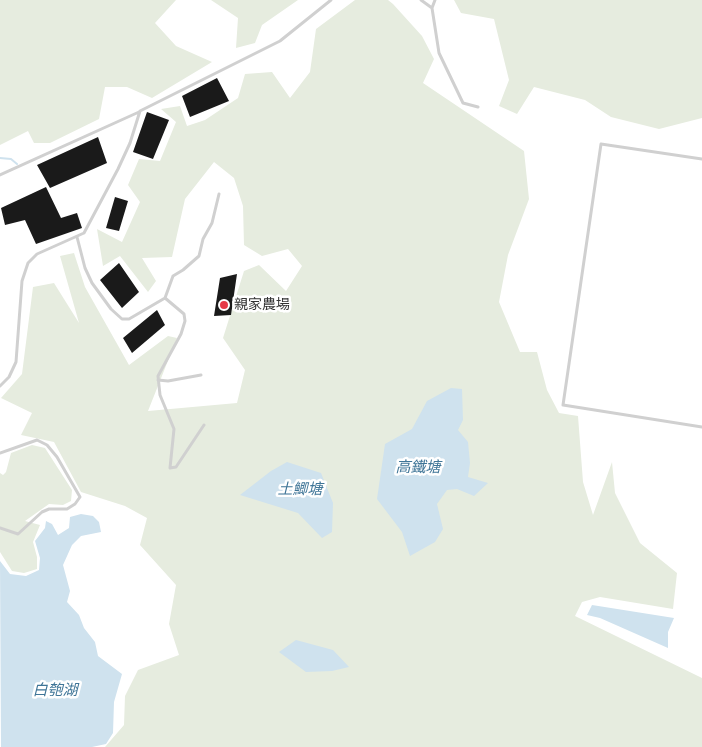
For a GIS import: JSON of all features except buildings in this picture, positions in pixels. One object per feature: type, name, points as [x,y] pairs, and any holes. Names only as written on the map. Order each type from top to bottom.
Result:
[{"type":"lane","points":[[0,175],[140,112],[280,41],[331,0]]},
{"type":"lane","points":[[421,0],[432,8]]},
{"type":"lane","points":[[436,0],[432,8],[438,53],[462,103],[478,107]]},
{"type":"lane","points":[[0,386],[9,377],[16,362],[22,281],[28,263],[37,254],[84,233],[118,169],[140,112]]},
{"type":"lane","points":[[702,159],[601,144],[563,405],[702,427]]},
{"type":"lane","points":[[77,236],[92,283],[112,309],[122,319],[129,320],[166,298],[173,276],[184,270],[199,256],[203,238],[212,223],[219,194]]},
{"type":"lane","points":[[166,298],[184,314],[185,321],[181,334],[162,368],[158,380],[160,395],[174,429],[170,468],[176,467],[204,424]]},
{"type":"lane","points":[[158,380],[168,381],[200,375]]},
{"type":"lane","points":[[0,453],[37,440],[47,445],[57,457],[80,497],[75,504],[67,509],[49,509],[42,512],[18,534],[0,528]]},
{"type":"shaded area","points":[[0,0],[176,0],[155,23],[176,46],[212,62],[152,98],[127,87],[105,87],[99,119],[50,143],[34,143],[28,131],[0,145]]},
{"type":"shaded area","points":[[211,0],[298,0],[262,25],[255,43],[236,48],[238,18]]},
{"type":"shaded area","points":[[355,0],[388,0],[393,4],[422,36],[434,59],[423,83],[524,151],[529,199],[508,255],[499,302],[520,352],[537,352],[547,390],[559,413],[578,416],[583,482],[593,515],[612,462],[615,493],[640,543],[677,573],[673,609],[600,597],[582,602],[575,616],[702,678],[702,747],[105,747],[124,725],[125,696],[138,670],[179,655],[169,624],[176,585],[140,545],[147,518],[125,506],[81,492],[54,442],[21,435],[32,413],[1,398],[22,374],[33,287],[54,283],[79,323],[60,256],[74,253],[85,287],[129,365],[168,336],[177,338],[148,411],[237,403],[245,370],[223,338],[244,271],[259,265],[286,291],[302,266],[288,249],[262,256],[244,245],[243,206],[234,178],[214,162],[185,199],[172,257],[142,258],[156,281],[148,292],[120,256],[103,266],[97,229],[122,242],[140,202],[128,185],[139,159],[160,161],[176,122],[161,109],[180,106],[187,126],[205,120],[238,98],[245,74],[272,72],[290,98],[310,72],[316,29]]},
{"type":"shaded area","points":[[454,0],[702,0],[702,118],[659,129],[611,117],[585,100],[534,87],[517,114],[499,106],[509,80],[494,19],[461,13]]},
{"type":"shaded area","points":[[32,445],[45,448],[72,490],[71,501],[63,505],[49,504],[25,521],[40,525],[33,542],[37,557],[37,569],[24,573],[12,571],[0,552],[0,473],[3,475],[6,472],[11,453]]},
{"type":"water","name":"高鐵塘","points":[[451,388],[462,389],[463,420],[458,430],[468,442],[470,463],[468,477],[488,483],[474,496],[457,489],[447,490],[437,504],[443,529],[435,542],[410,556],[402,532],[377,499],[385,444],[412,429],[427,401]]},
{"type":"water","name":"土鯽塘","points":[[287,462],[321,473],[333,503],[332,532],[322,538],[298,513],[240,495],[271,471]]},
{"type":"water","name":"白匏湖","points":[[81,514],[93,516],[99,522],[101,532],[81,536],[72,545],[63,565],[70,591],[67,602],[79,615],[84,628],[95,642],[98,656],[122,674],[114,702],[113,733],[106,744],[92,747],[1,747],[0,561],[10,574],[26,576],[39,570],[40,558],[35,541],[45,528],[46,521],[52,524],[58,535],[69,528],[70,517]]},
{"type":"water","points":[[592,605],[674,618],[668,632],[668,648],[600,618],[587,615]]},
{"type":"water","points":[[296,640],[333,650],[349,667],[332,671],[306,672],[279,652]]},
{"type":"waterway","points":[[0,158],[11,159],[17,164]]},
{"type":"place","name":"親家農場","points":[[224,305]]}]
